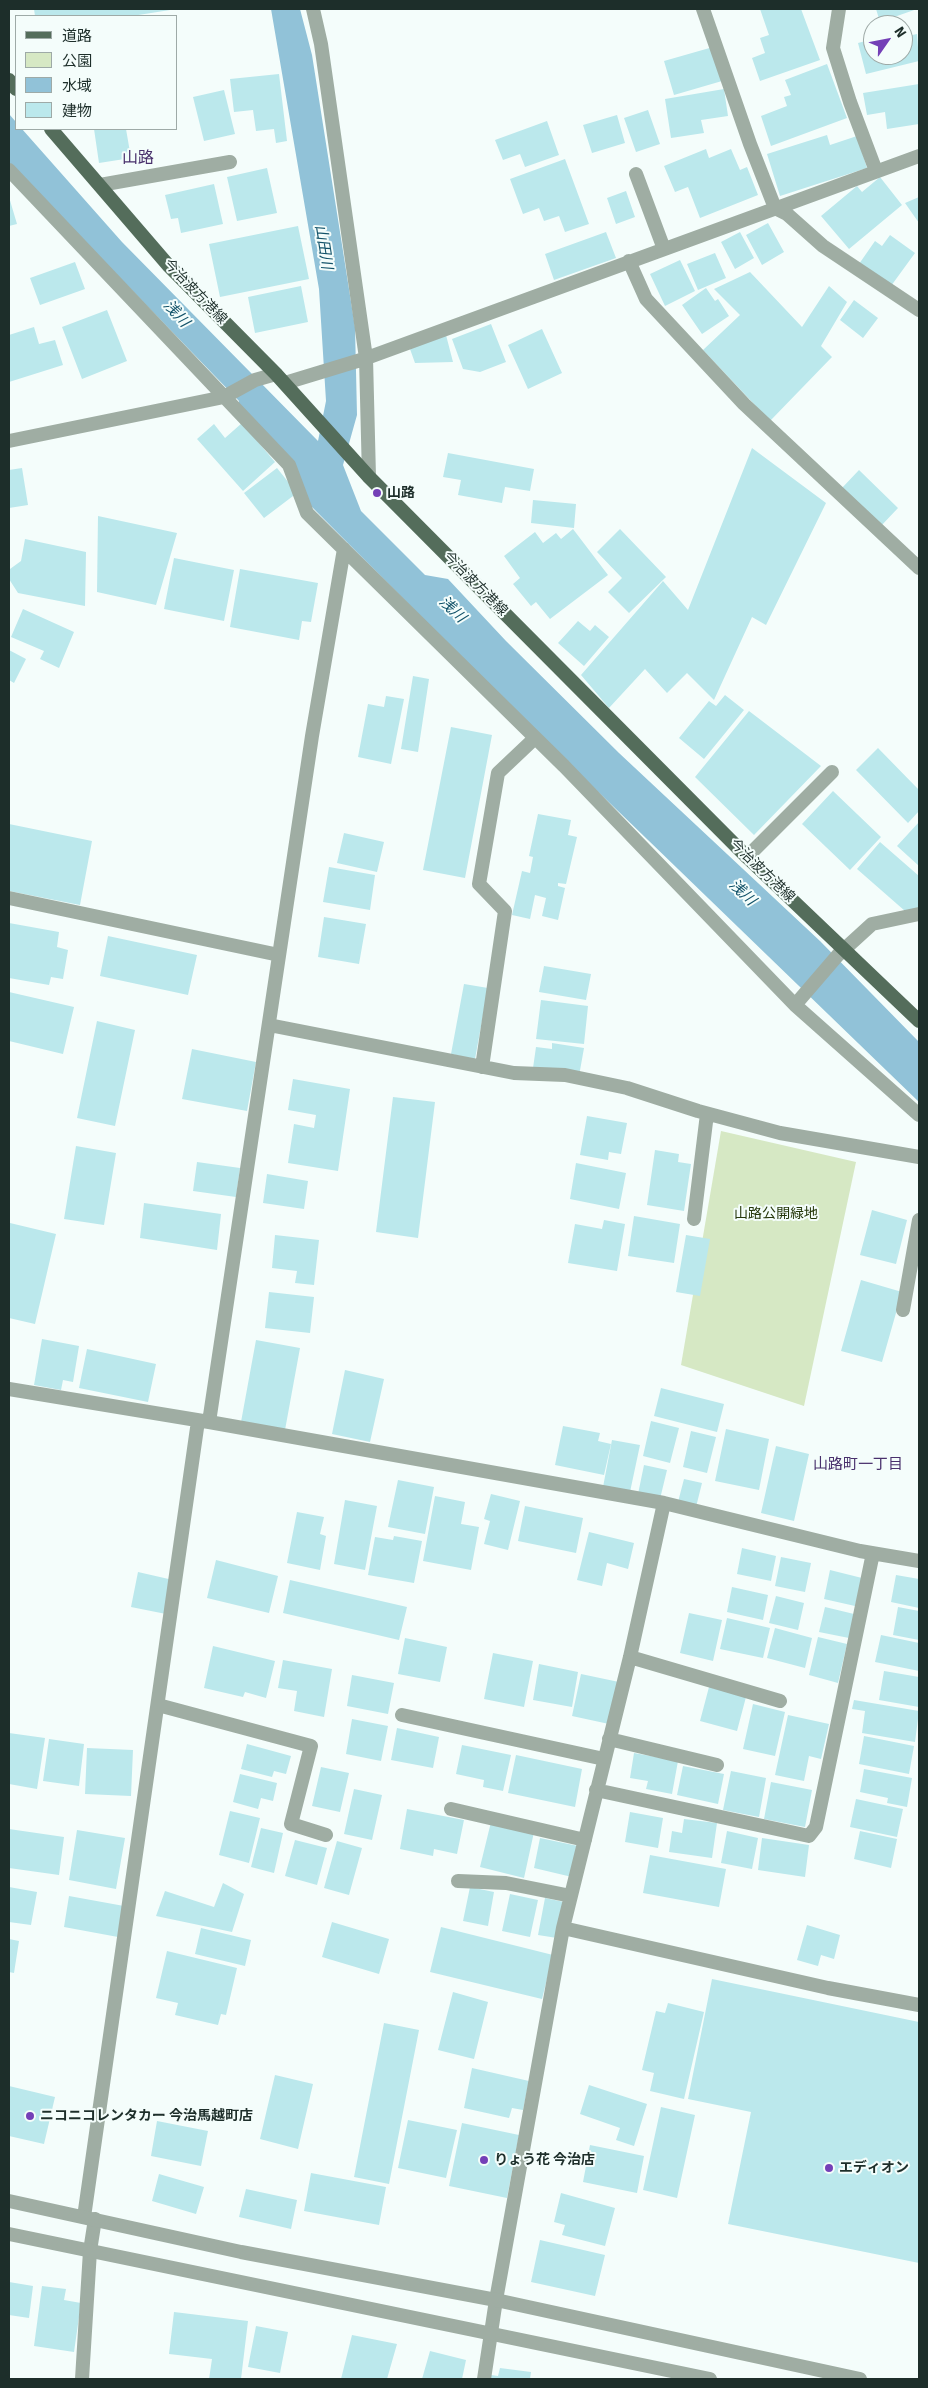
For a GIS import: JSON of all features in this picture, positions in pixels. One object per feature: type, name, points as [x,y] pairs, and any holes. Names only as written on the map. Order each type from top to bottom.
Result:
[{"type":"main road","name":"今治波方港線","points":[[52,130],[168,265],[282,380],[369,477],[841,952],[919,1021]]},
{"type":"street","points":[[314,9],[321,44],[365,359],[369,477]]},
{"type":"street","points":[[704,9],[750,144],[775,208],[787,214],[823,246],[919,310]]},
{"type":"street","points":[[839,9],[833,48],[850,102],[876,171]]},
{"type":"street","points":[[9,441],[224,396],[255,380],[282,380],[365,359],[919,156]]},
{"type":"street","points":[[100,185],[230,162]]},
{"type":"street","points":[[9,170],[289,465],[307,514],[535,738],[796,1002],[919,1115]]},
{"type":"street","points":[[636,174],[664,249]]},
{"type":"street","points":[[629,262],[646,299],[744,404],[919,568]]},
{"type":"street","points":[[82,2379],[90,2251],[89,2218],[158,1706],[269,1024],[312,736],[344,549]]},
{"type":"street","points":[[482,1067],[505,911],[479,884],[498,772],[535,738]]},
{"type":"street","points":[[747,857],[832,772]]},
{"type":"street","points":[[9,898],[279,955]]},
{"type":"street","points":[[796,1002],[841,952],[872,924],[919,914]]},
{"type":"street","points":[[269,1024],[514,1073],[565,1075],[628,1088],[707,1114],[780,1133],[919,1157]]},
{"type":"street","points":[[694,1219],[707,1114]]},
{"type":"street","points":[[903,1310],[919,1220]]},
{"type":"street","points":[[9,1389],[204,1421],[664,1502],[873,1553],[919,1562]]},
{"type":"street","points":[[484,2379],[490,2334],[563,1928],[630,1657],[664,1502]]},
{"type":"street","points":[[596,1790],[808,1836],[816,1827],[873,1553]]},
{"type":"street","points":[[630,1657],[780,1701]]},
{"type":"street","points":[[158,1706],[312,1746],[291,1824],[326,1835]]},
{"type":"street","points":[[402,1715],[604,1759]]},
{"type":"street","points":[[609,1739],[717,1766]]},
{"type":"street","points":[[451,1808],[584,1840]]},
{"type":"street","points":[[458,1880],[506,1883],[571,1896]]},
{"type":"street","points":[[563,1928],[828,1988],[919,2004]]},
{"type":"street","points":[[9,2201],[241,2252],[496,2300],[860,2379]]},
{"type":"street","points":[[9,2234],[710,2379]]},
{"type":"green space","name":"山路公開緑地","points":[[721,1131],[856,1162],[804,1406],[681,1365]]},
{"type":"water","points":[[271,9],[300,9],[312,55],[355,327],[357,415],[343,465],[361,511],[425,575],[448,579],[506,641],[619,753],[820,941],[919,1042],[919,1102],[528,724],[310,505],[238,406],[239,401],[9,163],[9,114],[15,121],[15,130],[23,130],[122,242],[318,441],[326,401],[319,289]]},
{"type":"building","points":[[34,9],[170,9],[138,15],[35,15]]},
{"type":"building","points":[[760,9],[801,9],[820,60],[760,81],[752,58],[765,53],[760,38],[769,35]]},
{"type":"building","points":[[876,9],[917,9],[900,15],[878,15]]},
{"type":"building","points":[[917,34],[919,61],[913,62],[913,35]]},
{"type":"building","points":[[863,42],[863,62],[858,43]]},
{"type":"building","points":[[713,47],[722,81],[674,95],[664,61]]},
{"type":"building","points":[[827,64],[847,118],[771,146],[761,116],[787,106],[784,97],[791,95],[785,80]]},
{"type":"building","points":[[864,65],[903,65],[866,74]]},
{"type":"building","points":[[279,74],[287,141],[276,143],[274,129],[256,131],[253,110],[234,112],[230,79]]},
{"type":"building","points":[[919,84],[919,124],[887,129],[885,112],[867,115],[863,93]]},
{"type":"building","points":[[724,89],[728,116],[701,120],[704,133],[671,138],[665,99]]},
{"type":"building","points":[[224,90],[235,134],[204,141],[193,97]]},
{"type":"building","points":[[648,110],[660,144],[636,152],[624,118]]},
{"type":"building","points":[[617,115],[625,143],[592,153],[583,125]]},
{"type":"building","points":[[547,121],[559,155],[525,167],[520,154],[503,160],[495,140]]},
{"type":"building","points":[[94,130],[126,130],[131,158],[99,163]]},
{"type":"building","points":[[827,135],[830,145],[857,136],[867,168],[780,196],[767,154]]},
{"type":"building","points":[[706,149],[709,158],[731,149],[740,170],[747,167],[758,195],[700,218],[688,187],[675,192],[664,166]]},
{"type":"building","points":[[565,159],[589,224],[565,232],[559,216],[544,221],[539,208],[523,214],[510,179]]},
{"type":"building","points":[[267,168],[277,213],[237,221],[227,177]]},
{"type":"building","points":[[880,177],[902,205],[849,249],[821,216],[857,186],[862,192]]},
{"type":"building","points":[[214,184],[223,224],[181,233],[178,218],[171,219],[165,195]]},
{"type":"building","points":[[626,191],[635,217],[616,224],[607,198]]},
{"type":"building","points":[[9,197],[17,224],[9,226]]},
{"type":"building","points":[[919,197],[919,223],[905,203]]},
{"type":"building","points":[[768,223],[784,252],[762,265],[746,235]]},
{"type":"building","points":[[298,226],[309,279],[220,297],[209,244]]},
{"type":"building","points":[[606,232],[616,258],[554,280],[545,254]]},
{"type":"building","points":[[740,232],[754,258],[735,269],[721,242]]},
{"type":"building","points":[[890,235],[915,253],[891,286],[859,264],[875,241],[882,246]]},
{"type":"building","points":[[715,253],[726,278],[698,290],[687,264]]},
{"type":"building","points":[[680,260],[695,291],[665,306],[650,274]]},
{"type":"building","points":[[75,262],[85,289],[40,305],[30,278]]},
{"type":"building","points":[[750,272],[802,327],[829,286],[847,302],[821,346],[832,357],[770,421],[703,350],[740,315],[714,289]]},
{"type":"building","points":[[301,286],[308,322],[255,333],[248,297]]},
{"type":"building","points":[[706,288],[715,301],[718,299],[729,316],[702,334],[682,305]]},
{"type":"building","points":[[854,300],[878,318],[863,338],[840,320]]},
{"type":"building","points":[[107,310],[127,361],[82,379],[62,327]]},
{"type":"building","points":[[491,324],[506,362],[480,372],[463,369],[452,339]]},
{"type":"building","points":[[34,327],[39,344],[55,340],[63,365],[9,382],[9,335]]},
{"type":"building","points":[[542,329],[562,373],[528,389],[508,345]]},
{"type":"building","points":[[446,335],[453,362],[415,363],[410,349]]},
{"type":"building","points":[[242,423],[275,462],[243,491],[197,439],[214,424],[225,438]]},
{"type":"building","points":[[752,448],[826,503],[766,625],[752,617],[714,700],[687,673],[667,693],[645,669],[609,708],[581,675],[663,581],[688,610]]},
{"type":"building","points":[[448,453],[534,469],[530,491],[505,487],[502,503],[458,495],[461,480],[443,477]]},
{"type":"building","points":[[22,468],[28,505],[9,508],[9,470]]},
{"type":"building","points":[[277,468],[297,493],[264,518],[244,493]]},
{"type":"building","points":[[859,470],[898,508],[880,527],[841,489]]},
{"type":"building","points":[[533,500],[576,504],[574,528],[531,523]]},
{"type":"building","points":[[98,516],[177,533],[156,605],[97,592]]},
{"type":"building","points":[[573,529],[608,575],[550,619],[536,602],[531,606],[513,584],[520,578],[504,556],[535,532],[543,543],[556,533],[561,539]]},
{"type":"building","points":[[620,529],[666,577],[629,613],[608,592],[622,578],[597,552]]},
{"type":"building","points":[[25,539],[86,552],[85,606],[18,593],[9,579],[10,569],[21,561]]},
{"type":"building","points":[[174,558],[234,570],[224,621],[164,609]]},
{"type":"building","points":[[240,569],[318,583],[311,622],[302,621],[299,640],[230,627]]},
{"type":"building","points":[[23,609],[74,632],[59,668],[40,659],[44,651],[11,637]]},
{"type":"building","points":[[578,621],[590,631],[595,625],[609,637],[584,666],[558,643]]},
{"type":"building","points":[[9,650],[26,659],[14,683],[9,680]]},
{"type":"building","points":[[413,676],[429,679],[418,752],[401,749]]},
{"type":"building","points":[[725,695],[744,710],[704,759],[679,738],[709,701],[716,706]]},
{"type":"building","points":[[386,696],[404,699],[391,764],[358,757],[368,704],[384,707]]},
{"type":"building","points":[[749,711],[821,766],[754,835],[695,777]]},
{"type":"building","points":[[451,727],[492,735],[465,878],[423,870]]},
{"type":"building","points":[[878,748],[919,790],[919,811],[908,823],[856,770]]},
{"type":"building","points":[[833,791],[881,837],[850,870],[802,824]]},
{"type":"building","points":[[538,814],[571,820],[568,835],[577,837],[566,884],[558,883],[558,886],[565,888],[558,920],[542,916],[546,898],[535,895],[530,919],[512,915],[522,871],[530,873],[533,857],[529,856]]},
{"type":"building","points":[[919,822],[919,866],[897,846]]},
{"type":"building","points":[[9,824],[92,841],[80,905],[9,891]]},
{"type":"building","points":[[344,833],[384,842],[377,872],[337,863]]},
{"type":"building","points":[[880,842],[919,876],[919,911],[913,918],[857,869]]},
{"type":"building","points":[[329,867],[375,875],[370,910],[323,902]]},
{"type":"building","points":[[324,917],[366,924],[359,964],[318,957]]},
{"type":"building","points":[[9,923],[59,932],[57,947],[68,950],[63,979],[51,977],[49,985],[9,978]]},
{"type":"building","points":[[108,936],[197,955],[188,995],[100,976]]},
{"type":"building","points":[[544,966],[591,974],[586,1000],[539,992]]},
{"type":"building","points":[[464,984],[488,988],[475,1059],[451,1054]]},
{"type":"building","points":[[9,992],[74,1007],[63,1054],[9,1041]]},
{"type":"building","points":[[541,1000],[588,1006],[584,1044],[536,1039]]},
{"type":"building","points":[[97,1021],[135,1030],[115,1126],[77,1118]]},
{"type":"building","points":[[552,1043],[584,1048],[579,1076],[533,1068],[536,1047],[552,1049]]},
{"type":"building","points":[[192,1049],[256,1062],[247,1111],[182,1099]]},
{"type":"building","points":[[293,1079],[350,1089],[338,1171],[288,1163],[294,1124],[314,1128],[316,1115],[288,1110]]},
{"type":"building","points":[[393,1097],[435,1102],[418,1238],[376,1232]]},
{"type":"building","points":[[587,1116],[627,1123],[621,1154],[609,1152],[608,1160],[580,1155]]},
{"type":"building","points":[[76,1146],[116,1153],[104,1225],[64,1219]]},
{"type":"building","points":[[655,1150],[679,1154],[678,1162],[691,1164],[684,1211],[647,1205]]},
{"type":"building","points":[[197,1162],[240,1168],[236,1197],[193,1191]]},
{"type":"building","points":[[576,1163],[626,1173],[619,1209],[570,1199]]},
{"type":"building","points":[[267,1174],[308,1181],[304,1209],[263,1203]]},
{"type":"building","points":[[144,1203],[221,1214],[217,1250],[140,1238]]},
{"type":"building","points":[[872,1210],[907,1220],[896,1264],[860,1255]]},
{"type":"building","points":[[634,1216],[680,1224],[674,1263],[628,1256]]},
{"type":"building","points":[[604,1220],[625,1224],[617,1271],[568,1263],[575,1224],[602,1229]]},
{"type":"building","points":[[10,1223],[56,1234],[35,1324],[9,1318]]},
{"type":"building","points":[[275,1235],[319,1240],[314,1285],[295,1283],[297,1271],[272,1268]]},
{"type":"building","points":[[686,1235],[710,1239],[700,1296],[676,1292]]},
{"type":"building","points":[[861,1280],[902,1292],[882,1362],[841,1351]]},
{"type":"building","points":[[269,1292],[314,1297],[310,1333],[265,1328]]},
{"type":"building","points":[[42,1339],[79,1346],[73,1382],[63,1380],[61,1390],[34,1385]]},
{"type":"building","points":[[256,1340],[300,1348],[285,1430],[241,1422]]},
{"type":"building","points":[[87,1349],[156,1364],[148,1402],[79,1388]]},
{"type":"building","points":[[345,1370],[384,1379],[370,1442],[332,1434]]},
{"type":"building","points":[[661,1388],[724,1404],[717,1432],[654,1416]]},
{"type":"building","points":[[651,1421],[679,1428],[670,1463],[643,1456]]},
{"type":"building","points":[[563,1426],[600,1433],[598,1441],[611,1444],[604,1475],[555,1465]]},
{"type":"building","points":[[726,1429],[769,1439],[759,1490],[715,1481]]},
{"type":"building","points":[[691,1431],[716,1437],[707,1473],[683,1467]]},
{"type":"building","points":[[612,1440],[640,1445],[630,1492],[603,1487]]},
{"type":"building","points":[[776,1446],[809,1454],[794,1521],[761,1513]]},
{"type":"building","points":[[644,1465],[667,1470],[660,1499],[638,1494]]},
{"type":"building","points":[[684,1479],[702,1483],[696,1507],[678,1502]]},
{"type":"building","points":[[398,1480],[434,1487],[425,1534],[388,1527]]},
{"type":"building","points":[[491,1494],[520,1501],[508,1550],[484,1544],[490,1521],[484,1519]]},
{"type":"building","points":[[435,1496],[465,1502],[461,1524],[479,1527],[471,1570],[423,1561]]},
{"type":"building","points":[[345,1500],[377,1506],[365,1570],[334,1564]]},
{"type":"building","points":[[525,1506],[583,1518],[576,1553],[518,1541]]},
{"type":"building","points":[[297,1512],[324,1517],[320,1534],[326,1536],[320,1570],[287,1563]]},
{"type":"building","points":[[589,1532],[634,1543],[628,1569],[607,1563],[602,1586],[577,1580]]},
{"type":"building","points":[[394,1536],[422,1541],[414,1583],[368,1575],[375,1537],[393,1540]]},
{"type":"building","points":[[742,1548],[776,1556],[771,1581],[737,1574]]},
{"type":"building","points":[[781,1557],[811,1563],[805,1592],[775,1586]]},
{"type":"building","points":[[216,1560],[278,1576],[269,1613],[207,1598]]},
{"type":"building","points":[[830,1570],[862,1578],[855,1606],[824,1599]]},
{"type":"building","points":[[138,1572],[173,1580],[166,1614],[131,1607]]},
{"type":"building","points":[[896,1575],[919,1579],[919,1608],[891,1602]]},
{"type":"building","points":[[290,1580],[407,1607],[399,1640],[283,1613]]},
{"type":"building","points":[[732,1587],[768,1595],[763,1620],[727,1612]]},
{"type":"building","points":[[776,1596],[804,1603],[798,1630],[769,1623]]},
{"type":"building","points":[[825,1607],[854,1614],[849,1638],[819,1632]]},
{"type":"building","points":[[898,1607],[919,1611],[919,1640],[893,1635]]},
{"type":"building","points":[[689,1613],[722,1620],[713,1661],[680,1653]]},
{"type":"building","points":[[727,1618],[770,1628],[763,1658],[720,1649]]},
{"type":"building","points":[[775,1628],[812,1638],[805,1668],[767,1658]]},
{"type":"building","points":[[881,1635],[919,1643],[919,1671],[875,1662]]},
{"type":"building","points":[[818,1637],[847,1644],[838,1683],[809,1675]]},
{"type":"building","points":[[405,1638],[447,1647],[440,1682],[398,1674]]},
{"type":"building","points":[[213,1646],[275,1661],[266,1698],[245,1692],[243,1697],[204,1688]]},
{"type":"building","points":[[493,1653],[533,1661],[524,1707],[484,1699]]},
{"type":"building","points":[[283,1660],[332,1669],[324,1717],[294,1711],[297,1691],[278,1688]]},
{"type":"building","points":[[539,1664],[578,1672],[572,1707],[533,1700]]},
{"type":"building","points":[[884,1671],[919,1677],[919,1707],[879,1700]]},
{"type":"building","points":[[581,1674],[619,1682],[609,1724],[572,1716]]},
{"type":"building","points":[[352,1675],[394,1683],[388,1714],[347,1706]]},
{"type":"building","points":[[709,1687],[746,1697],[737,1731],[700,1721]]},
{"type":"building","points":[[854,1700],[919,1711],[915,1742],[862,1733],[865,1711],[852,1709]]},
{"type":"building","points":[[753,1704],[785,1712],[775,1756],[743,1749]]},
{"type":"building","points":[[788,1715],[829,1724],[821,1759],[809,1756],[804,1781],[775,1775]]},
{"type":"building","points":[[352,1719],[388,1726],[381,1761],[346,1754]]},
{"type":"building","points":[[397,1728],[439,1737],[433,1768],[391,1760]]},
{"type":"building","points":[[9,1733],[45,1738],[37,1789],[9,1784]]},
{"type":"building","points":[[864,1736],[914,1746],[909,1774],[859,1764]]},
{"type":"building","points":[[49,1739],[84,1744],[79,1786],[43,1781]]},
{"type":"building","points":[[247,1744],[291,1756],[286,1774],[274,1771],[272,1777],[241,1769]]},
{"type":"building","points":[[462,1745],[511,1755],[503,1791],[483,1787],[484,1780],[456,1774]]},
{"type":"building","points":[[87,1748],[133,1750],[131,1796],[85,1794]]},
{"type":"building","points":[[634,1753],[678,1761],[672,1794],[646,1789],[648,1781],[630,1778]]},
{"type":"building","points":[[516,1755],[582,1769],[575,1807],[508,1793]]},
{"type":"building","points":[[683,1766],[724,1774],[718,1804],[677,1795]]},
{"type":"building","points":[[321,1767],[349,1773],[340,1812],[312,1806]]},
{"type":"building","points":[[864,1769],[912,1778],[907,1807],[887,1803],[888,1798],[860,1792]]},
{"type":"building","points":[[731,1771],[766,1778],[759,1817],[723,1810]]},
{"type":"building","points":[[240,1774],[277,1783],[273,1801],[261,1798],[258,1809],[233,1802]]},
{"type":"building","points":[[771,1782],[812,1790],[805,1827],[764,1819]]},
{"type":"building","points":[[354,1789],[382,1795],[372,1840],[344,1834]]},
{"type":"building","points":[[856,1799],[903,1809],[897,1837],[850,1827]]},
{"type":"building","points":[[407,1809],[464,1820],[457,1854],[434,1849],[433,1856],[400,1849]]},
{"type":"building","points":[[230,1811],[260,1818],[249,1863],[219,1855]]},
{"type":"building","points":[[630,1812],[663,1818],[658,1848],[625,1842]]},
{"type":"building","points":[[684,1819],[717,1823],[712,1858],[669,1852],[672,1831],[682,1833]]},
{"type":"building","points":[[491,1822],[534,1832],[524,1878],[480,1867]]},
{"type":"building","points":[[261,1828],[283,1833],[274,1873],[251,1867]]},
{"type":"building","points":[[9,1829],[64,1837],[59,1875],[9,1868]]},
{"type":"building","points":[[77,1830],[125,1838],[116,1889],[69,1880]]},
{"type":"building","points":[[727,1831],[758,1838],[752,1869],[721,1863]]},
{"type":"building","points":[[860,1831],[897,1839],[891,1868],[854,1859]]},
{"type":"building","points":[[540,1838],[578,1846],[572,1877],[534,1868]]},
{"type":"building","points":[[762,1838],[809,1845],[805,1877],[758,1870]]},
{"type":"building","points":[[295,1840],[327,1848],[317,1885],[285,1876]]},
{"type":"building","points":[[337,1841],[362,1848],[349,1895],[324,1888]]},
{"type":"building","points":[[650,1855],[726,1869],[719,1907],[643,1893]]},
{"type":"building","points":[[223,1883],[244,1894],[232,1932],[156,1916],[165,1891],[214,1907]]},
{"type":"building","points":[[9,1887],[37,1892],[31,1925],[9,1922]]},
{"type":"building","points":[[470,1887],[494,1892],[488,1926],[463,1921]]},
{"type":"building","points":[[510,1894],[538,1900],[530,1937],[502,1931]]},
{"type":"building","points":[[69,1896],[124,1906],[118,1937],[64,1927]]},
{"type":"building","points":[[545,1898],[564,1902],[557,1938],[538,1935]]},
{"type":"building","points":[[332,1922],[389,1939],[379,1974],[322,1957]]},
{"type":"building","points":[[807,1925],[840,1935],[834,1959],[821,1955],[818,1966],[797,1960]]},
{"type":"building","points":[[441,1927],[553,1955],[542,1999],[430,1972]]},
{"type":"building","points":[[201,1928],[251,1940],[245,1966],[195,1954]]},
{"type":"building","points":[[9,1939],[19,1941],[14,1973],[9,1972]]},
{"type":"building","points":[[167,1951],[237,1968],[226,2015],[221,2014],[218,2025],[175,2015],[178,2003],[156,1998]]},
{"type":"building","name":"エディオン","points":[[712,1979],[919,2022],[919,2263],[728,2224],[751,2112],[688,2099]]},
{"type":"building","points":[[453,1992],[488,2002],[474,2059],[438,2050]]},
{"type":"building","points":[[668,2003],[704,2012],[684,2099],[650,2091],[654,2073],[642,2070],[656,2011],[665,2013]]},
{"type":"building","points":[[384,2023],[419,2030],[389,2184],[354,2177]]},
{"type":"building","points":[[472,2068],[529,2081],[523,2110],[512,2108],[509,2118],[464,2108]]},
{"type":"building","points":[[275,2075],[313,2084],[298,2149],[260,2139]]},
{"type":"building","points":[[589,2085],[647,2104],[634,2146],[616,2140],[620,2128],[580,2114]]},
{"type":"building","name":"ニコニコレンタカー 今治馬越町店","points":[[9,2086],[55,2097],[44,2144],[9,2136]]},
{"type":"building","points":[[661,2107],[695,2115],[677,2198],[643,2190]]},
{"type":"building","points":[[408,2120],[457,2130],[446,2178],[398,2168]]},
{"type":"building","points":[[157,2121],[208,2131],[201,2166],[151,2156]]},
{"type":"building","name":"りょう花 今治店","points":[[462,2123],[519,2135],[507,2198],[449,2186]]},
{"type":"building","points":[[590,2145],[644,2156],[637,2193],[583,2182]]},
{"type":"building","points":[[311,2173],[386,2187],[379,2225],[304,2211]]},
{"type":"building","points":[[159,2174],[204,2187],[196,2214],[152,2201]]},
{"type":"building","points":[[246,2189],[297,2200],[291,2229],[239,2217]]},
{"type":"building","points":[[561,2193],[615,2208],[605,2246],[562,2235],[565,2225],[554,2222]]},
{"type":"building","points":[[540,2240],[605,2255],[595,2296],[531,2282]]},
{"type":"building","points":[[9,2282],[33,2286],[29,2318],[9,2315]]},
{"type":"building","points":[[42,2286],[66,2289],[64,2300],[81,2303],[74,2352],[34,2346]]},
{"type":"building","points":[[174,2312],[248,2321],[241,2379],[209,2379],[212,2359],[169,2354]]},
{"type":"building","points":[[256,2326],[288,2332],[280,2373],[248,2367]]},
{"type":"building","points":[[352,2335],[397,2344],[387,2379],[341,2379]]},
{"type":"building","points":[[430,2351],[466,2360],[462,2379],[422,2379]]},
{"type":"building","points":[[500,2368],[531,2372],[530,2379],[491,2379],[491,2375],[498,2376]]},
{"type":"place","name":"山路","points":[[377,493]]},
{"type":"place","name":"ニコニコレンタカー 今治馬越町店","points":[[30,2116]]},
{"type":"place","name":"りょう花 今治店","points":[[484,2160]]},
{"type":"place","name":"エディオン","points":[[829,2168]]},
{"type":"district","name":"山路","points":[[138,159]]},
{"type":"district","name":"山路町一丁目","points":[[858,1465]]},
{"type":"water label","name":"山田川","points":[[323,247]]},
{"type":"water label","name":"浅川","points":[[176,314]]},
{"type":"water label","name":"浅川","points":[[452,610]]},
{"type":"water label","name":"浅川","points":[[742,893]]}]
